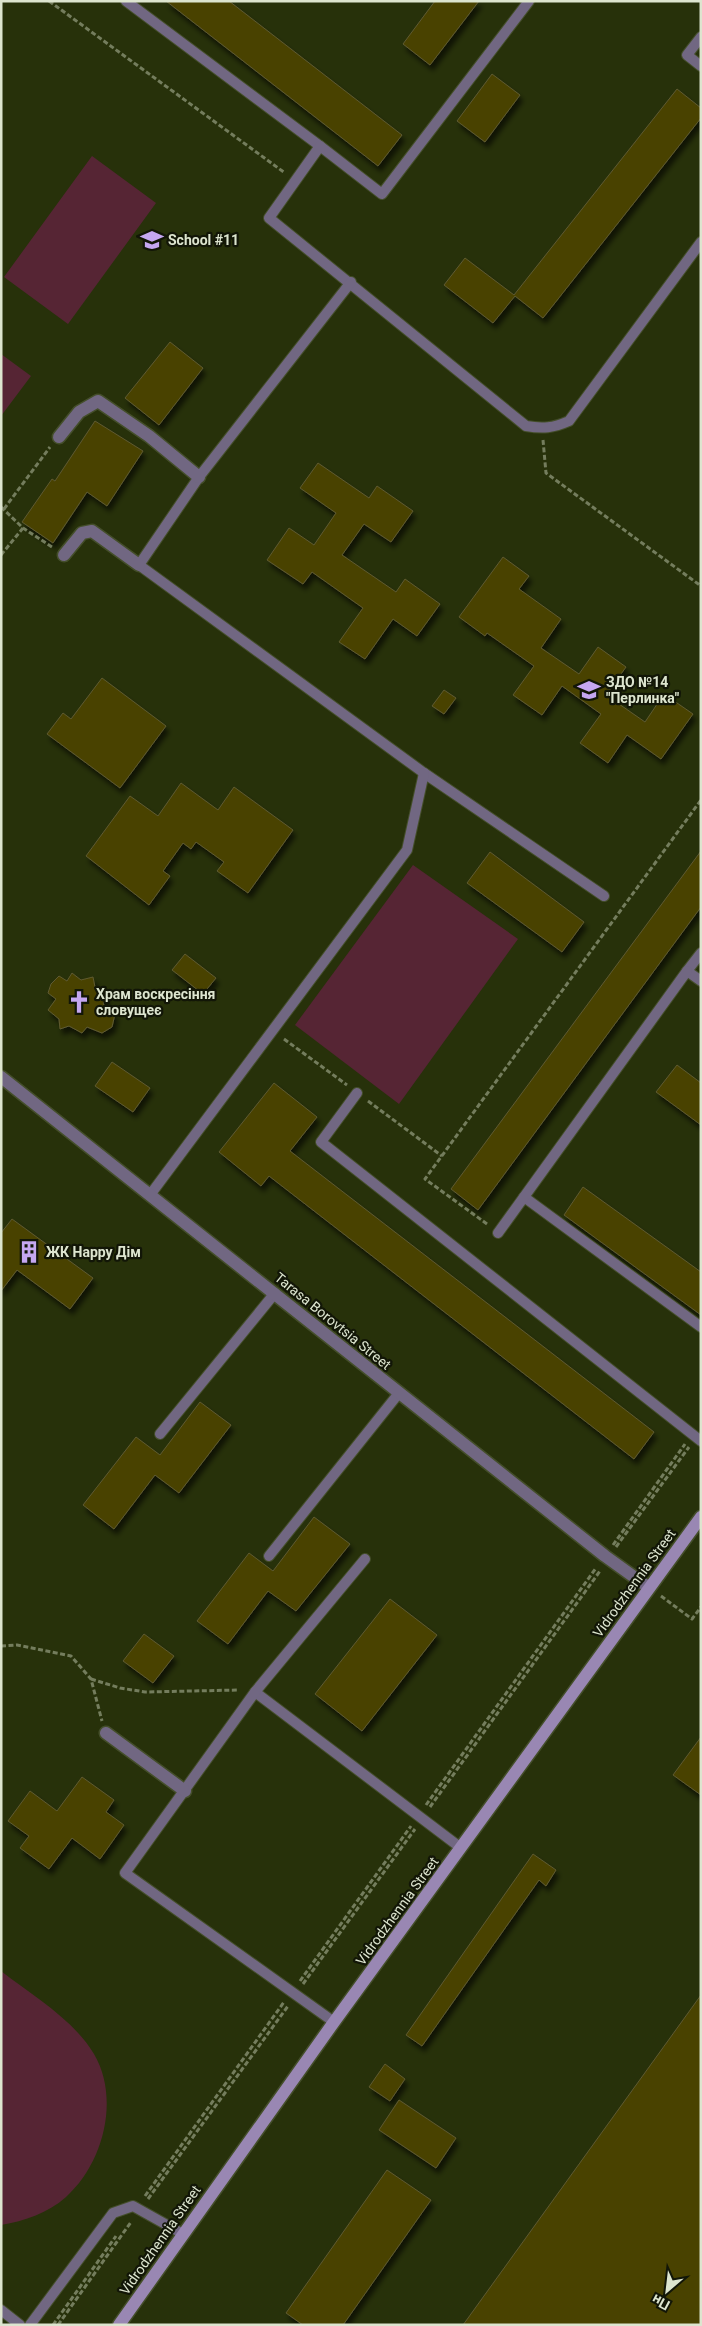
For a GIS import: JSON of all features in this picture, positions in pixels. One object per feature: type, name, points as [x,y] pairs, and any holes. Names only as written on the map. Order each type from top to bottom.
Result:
[{"type":"street","points":[[59,437],[79,412],[98,401],[149,436],[199,476]]},
{"type":"street","points":[[64,556],[82,533],[92,532],[139,565]]},
{"type":"street","name":"Tarasa Borovtsia Street","points":[[1,1077],[607,1557],[648,1587]]},
{"type":"street","name":"Vidrodzhennia Street","points":[[119,2325],[334,2022],[648,1587],[701,1517]]},
{"type":"street","points":[[106,1733],[185,1791]]},
{"type":"lane","points":[[126,1],[382,194],[529,1]]},
{"type":"lane","points":[[701,37],[687,55],[701,66]]},
{"type":"lane","points":[[320,146],[269,218],[526,426],[542,429],[555,428],[569,421],[701,242]]},
{"type":"lane","points":[[350,282],[199,476],[139,565],[424,773],[604,896]]},
{"type":"lane","points":[[150,1194],[407,850],[424,773]]},
{"type":"lane","points":[[498,1233],[701,953]]},
{"type":"lane","points":[[687,972],[701,981]]},
{"type":"lane","points":[[357,1093],[321,1142],[696,1437]]},
{"type":"lane","points":[[524,1197],[701,1327]]},
{"type":"lane","points":[[160,1434],[275,1293]]},
{"type":"lane","points":[[269,1556],[399,1393]]},
{"type":"lane","points":[[334,2022],[125,1873],[256,1692],[365,1559]]},
{"type":"lane","points":[[256,1692],[461,1848]]},
{"type":"lane","points":[[30,2325],[113,2213],[133,2206],[183,2234]]},
{"type":"lane","points":[[1,2310],[20,2325]]},
{"type":"path","points":[[49,1],[296,181]]},
{"type":"path","points":[[542,429],[546,473],[701,586]]},
{"type":"path","points":[[59,437],[2,508],[23,528],[64,556]]},
{"type":"path","points":[[1,555],[23,528]]},
{"type":"path","points":[[498,1233],[425,1179],[701,800]]},
{"type":"path","points":[[53,2325],[607,1557],[696,1437]]},
{"type":"path","points":[[648,1587],[692,1619],[701,1607]]},
{"type":"path","points":[[1,1646],[17,1645],[71,1656],[91,1679],[95,1701],[106,1733]]},
{"type":"path","points":[[91,1679],[120,1688],[145,1692],[224,1689],[256,1692]]},
{"type":"path","points":[[58,2325],[138,2209]]},
{"type":"shaded area","points":[[92,156],[156,203],[68,324],[4,277]]},
{"type":"shaded area","points":[[1,354],[31,376],[1,416]]},
{"type":"shaded area","points":[[413,865],[518,939],[399,1104],[295,1025]]},
{"type":"shaded area","points":[[1,1971],[64,2019],[85,2041],[102,2071],[106,2090],[107,2110],[98,2148],[90,2166],[79,2183],[52,2208],[27,2219],[1,2225]]},
{"type":"building","points":[[166,1],[229,1],[402,135],[378,166]]},
{"type":"building","points":[[435,1],[479,1],[430,65],[403,44]]},
{"type":"building","points":[[492,74],[520,95],[485,142],[457,121]]},
{"type":"building","points":[[677,89],[701,108],[701,118],[543,318],[515,296],[493,323],[444,285],[465,258],[514,295]]},
{"type":"building","points":[[170,342],[203,368],[159,425],[125,398]]},
{"type":"building","points":[[95,421],[143,451],[107,506],[87,492],[53,543],[22,522],[52,479],[55,481]]},
{"type":"building","points":[[318,463],[369,498],[377,486],[413,511],[391,542],[364,524],[342,555],[396,592],[405,579],[440,604],[417,636],[393,619],[365,659],[339,642],[363,608],[312,572],[303,584],[267,560],[289,528],[314,545],[336,513],[300,488]]},
{"type":"building","points":[[503,557],[529,576],[519,589],[561,619],[541,648],[579,674],[598,647],[626,667],[606,695],[645,722],[664,694],[693,714],[661,759],[627,735],[608,763],[580,743],[601,714],[562,686],[542,715],[513,695],[534,666],[487,633],[485,636],[459,617]]},
{"type":"building","points":[[102,678],[166,726],[120,788],[47,734],[63,713],[71,719]]},
{"type":"building","points":[[444,690],[456,698],[444,714],[432,706]]},
{"type":"building","points":[[181,783],[218,810],[234,787],[293,830],[248,893],[217,871],[224,862],[196,842],[191,849],[183,843],[163,871],[170,876],[149,905],[86,856],[130,796],[158,816]]},
{"type":"building","points":[[701,851],[701,907],[478,1210],[451,1189]]},
{"type":"building","points":[[490,852],[584,922],[562,952],[467,883]]},
{"type":"building","points":[[185,954],[216,978],[203,994],[172,970]]},
{"type":"building","name":"Храм воскресіння словущеє","points":[[72,973],[81,980],[93,977],[95,987],[107,997],[103,1004],[115,1014],[112,1027],[102,1033],[87,1027],[82,1033],[69,1026],[60,1029],[59,1019],[48,1010],[56,999],[48,993],[51,984],[59,976],[67,981]]},
{"type":"building","points":[[112,1062],[150,1088],[133,1112],[95,1086]]},
{"type":"building","points":[[677,1065],[701,1083],[701,1125],[656,1092]]},
{"type":"building","points":[[274,1083],[317,1117],[290,1151],[654,1432],[634,1459],[269,1176],[261,1186],[219,1152]]},
{"type":"building","points":[[583,1187],[701,1272],[701,1315],[564,1215]]},
{"type":"building","name":"ЖК Happy Дім","points":[[12,1219],[93,1278],[70,1309],[17,1270],[1,1291],[1,1233]]},
{"type":"building","points":[[200,1402],[231,1425],[179,1493],[155,1475],[114,1529],[83,1505],[136,1437],[160,1455]]},
{"type":"building","points":[[314,1517],[350,1544],[296,1611],[268,1591],[228,1644],[197,1621],[249,1553],[273,1571]]},
{"type":"building","points":[[390,1599],[437,1635],[362,1731],[315,1694]]},
{"type":"building","points":[[144,1634],[174,1656],[153,1683],[123,1661]]},
{"type":"building","points":[[701,1737],[701,1795],[673,1775]]},
{"type":"building","points":[[82,1777],[114,1800],[106,1812],[124,1825],[100,1859],[72,1838],[49,1869],[20,1848],[29,1836],[8,1821],[30,1791],[57,1811]]},
{"type":"building","points":[[533,1854],[556,1870],[546,1886],[539,1880],[422,2046],[406,2035]]},
{"type":"building","points":[[701,1995],[701,2325],[463,2325]]},
{"type":"building","points":[[385,2064],[405,2079],[390,2101],[369,2087]]},
{"type":"building","points":[[399,2100],[456,2138],[436,2168],[379,2130]]},
{"type":"building","points":[[387,2170],[431,2200],[343,2325],[303,2325],[286,2313]]},
{"type":"place","name":"School #11","points":[[152,240]]},
{"type":"place","name":"ЗДО №14 \"Перлинка\"","points":[[589,690]]},
{"type":"place","name":"Храм воскресіння словущеє","points":[[79,1002]]},
{"type":"place","name":"ЖК Happy Дім","points":[[29,1252]]}]
